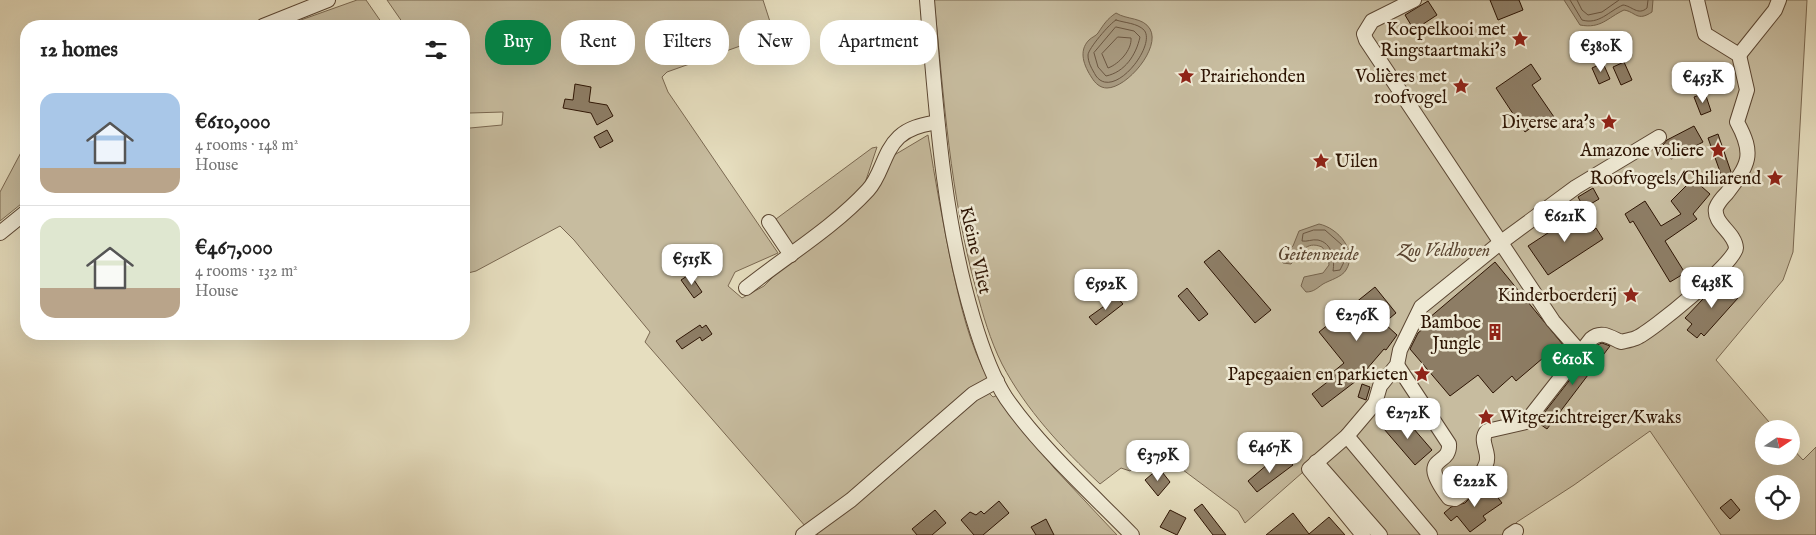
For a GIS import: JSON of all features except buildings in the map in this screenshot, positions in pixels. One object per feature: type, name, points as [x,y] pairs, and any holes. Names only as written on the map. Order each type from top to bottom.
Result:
[{"type":"street","points":[[277,20],[328,0]]},
{"type":"street","name":"Kleine Vliet","points":[[927,0],[937,122],[949,221],[980,341],[1006,397],[1033,433],[1132,535]]},
{"type":"street","points":[[1414,0],[1372,21],[1364,34],[1366,40],[1500,244],[1553,321],[1581,353]]},
{"type":"street","points":[[1397,365],[1449,444],[1448,452],[1436,464],[1433,472],[1449,498],[1455,499],[1469,488],[1486,464],[1487,454],[1483,439],[1485,433],[1526,422],[1595,335],[1605,334],[1621,342],[1636,338],[1710,281],[1732,260],[1736,249],[1733,238],[1718,219],[1716,212],[1717,206],[1740,176],[1747,160],[1748,142],[1737,122],[1747,90],[1739,55],[1705,34],[1697,0]]},
{"type":"street","points":[[1739,55],[1775,10],[1779,0]]},
{"type":"street","points":[[746,288],[791,255],[870,189],[885,157],[899,136],[914,127],[937,122]]},
{"type":"street","points":[[1363,535],[1309,469],[1347,436],[1375,403],[1380,386],[1397,365],[1400,350],[1421,307],[1576,187],[1659,138]]},
{"type":"street","points":[[0,233],[20,217]]},
{"type":"street","points":[[769,222],[791,255]]},
{"type":"street","points":[[803,535],[851,500],[973,394],[997,381]]},
{"type":"street","points":[[1347,436],[1430,535]]},
{"type":"street","points":[[1316,462],[1380,535]]},
{"type":"green space","points":[[357,0],[366,0],[380,20],[301,20]]},
{"type":"green space","points":[[387,0],[763,0],[769,20],[739,20],[739,46],[729,50],[729,20],[645,20],[645,65],[687,65],[667,72],[662,77],[668,92],[778,253],[735,272],[728,286],[742,298],[764,286],[891,157],[928,135],[942,218],[966,325],[976,353],[989,380],[847,499],[806,527],[645,342],[650,332],[574,240],[560,226],[470,272],[470,128],[502,125],[503,112],[470,113],[470,20],[401,20]]},
{"type":"green space","name":"Zoo Veldhoven","points":[[934,0],[1807,0],[1793,252],[1783,280],[1716,360],[1767,420],[1755,420],[1755,465],[1800,465],[1800,457],[1803,460],[1816,447],[1816,535],[1721,535],[1650,431],[1574,485],[1517,522],[1503,535],[1371,535],[1311,465],[1245,523],[1238,511],[1155,449],[1130,471],[1121,468],[1100,484],[1046,428],[1022,397],[1002,364],[990,337],[967,254],[960,218],[949,146]]},
{"type":"green space","points":[[877,147],[865,183],[854,200],[792,245],[775,222],[776,219],[872,148]]},
{"type":"green space","points":[[20,154],[20,205],[0,221],[0,192]]},
{"type":"green space","points":[[987,391],[993,397],[998,395],[1054,468],[1117,535],[818,535],[814,531]]},
{"type":"water","points":[[1564,0],[1653,0],[1652,12],[1647,15],[1637,16],[1624,10],[1604,22],[1587,26],[1580,25]]},
{"type":"water","points":[[1116,13],[1147,25],[1152,37],[1151,46],[1147,56],[1132,74],[1115,86],[1104,88],[1093,80],[1083,59],[1083,54],[1089,40]]},
{"type":"water","points":[[1319,224],[1333,230],[1344,241],[1350,255],[1349,263],[1342,275],[1313,291],[1306,292],[1301,286],[1304,277],[1323,273],[1329,265],[1328,255],[1322,247],[1311,245],[1304,249],[1291,264],[1283,263],[1280,257],[1293,246],[1299,231]]},
{"type":"place","name":"Koepelkooi met Ringstaartmaki's","points":[[1520,39]]},
{"type":"place","name":"Prairiehonden","points":[[1186,76]]},
{"type":"place","name":"Volières met roofvogel","points":[[1461,86]]},
{"type":"place","name":"Diverse ara's","points":[[1609,122]]},
{"type":"place","name":"Amazone voliere","points":[[1718,150]]},
{"type":"place","name":"Uilen","points":[[1321,161]]},
{"type":"place","name":"Roofvogels/Chiliarend","points":[[1775,178]]},
{"type":"place","name":"Kinderboerderij","points":[[1631,295]]},
{"type":"place","name":"Bamboe Jungle","points":[[1495,332]]},
{"type":"place","name":"Papegaaien en parkieten","points":[[1422,374]]},
{"type":"place","name":"Witgezichtreiger/Kwaks","points":[[1486,417]]},
{"type":"park label","name":"Geitenweide","points":[[1318,254]]}]
